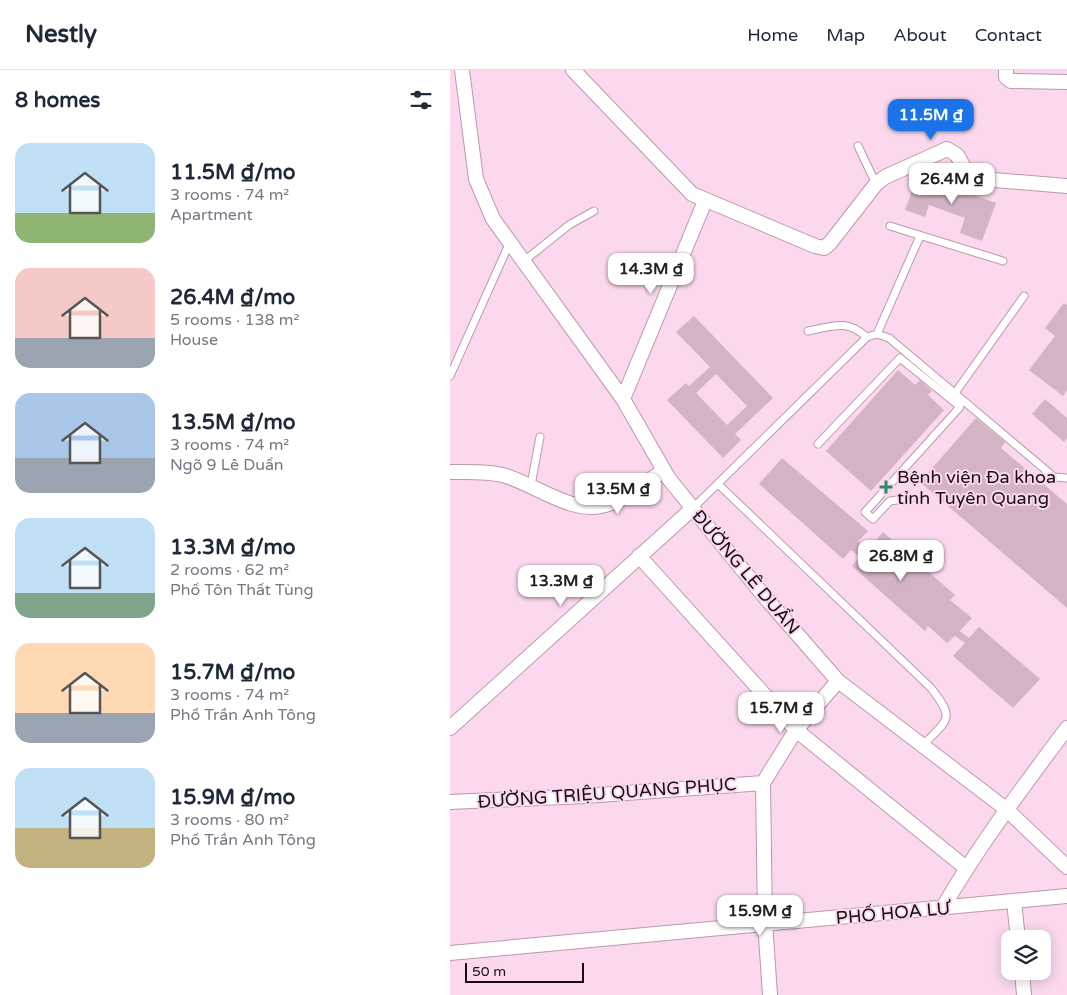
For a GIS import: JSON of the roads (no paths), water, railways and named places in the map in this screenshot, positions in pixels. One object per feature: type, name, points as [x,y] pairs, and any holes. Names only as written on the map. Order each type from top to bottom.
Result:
[{"type":"street","name":"ĐƯỜNG LÊ DUẨN","points":[[462,70],[476,178],[493,219],[623,399],[664,470],[692,509],[838,681],[1006,809],[1067,867]]},
{"type":"street","points":[[574,70],[678,182],[692,194],[705,201],[824,248],[830,243],[876,184],[885,177],[947,149],[957,155],[970,178],[1067,186]]},
{"type":"street","points":[[1006,70],[1006,77],[1011,81],[1067,82]]},
{"type":"street","points":[[623,399],[705,201]]},
{"type":"street","points":[[450,472],[502,475],[531,484],[576,504],[590,507],[604,506],[623,498],[664,470]]},
{"type":"street","points":[[450,728],[692,509]]},
{"type":"street","points":[[639,556],[796,730],[966,868]]},
{"type":"street","points":[[770,995],[764,922],[763,783],[796,730],[838,681]]},
{"type":"street","points":[[942,909],[966,868],[1006,809],[1067,731]]},
{"type":"street","name":"ĐƯỜNG TRIỆU QUANG PHỤC","points":[[450,802],[585,796],[763,783]]},
{"type":"street","name":"PHỐ HOA LƯ","points":[[450,953],[764,922],[942,909],[1067,896]]},
{"type":"street","points":[[1014,902],[1017,930]]},
{"type":"street","points":[[1023,980],[1024,995]]},
{"type":"lane","points":[[858,146],[876,184]]},
{"type":"lane","points":[[524,261],[569,225],[594,211]]},
{"type":"lane","points":[[890,226],[1003,261]]},
{"type":"lane","points":[[877,334],[920,236]]},
{"type":"lane","points":[[450,376],[510,242]]},
{"type":"lane","points":[[954,393],[1024,296]]},
{"type":"lane","points":[[808,331],[851,325],[867,337]]},
{"type":"lane","points":[[692,509],[867,337],[877,334],[889,338],[1054,477],[1067,478]]},
{"type":"lane","points":[[818,444],[900,358],[960,407]]},
{"type":"lane","points":[[954,393],[960,407]]},
{"type":"lane","points":[[911,498],[890,501],[872,519],[865,512],[960,407]]},
{"type":"lane","points":[[531,484],[540,437]]},
{"type":"lane","points":[[718,484],[936,694],[946,706],[946,722],[922,746]]},
{"type":"place","name":"Bệnh viện Đa khoa tỉnh Tuyên Quang","points":[[886,487]]}]
